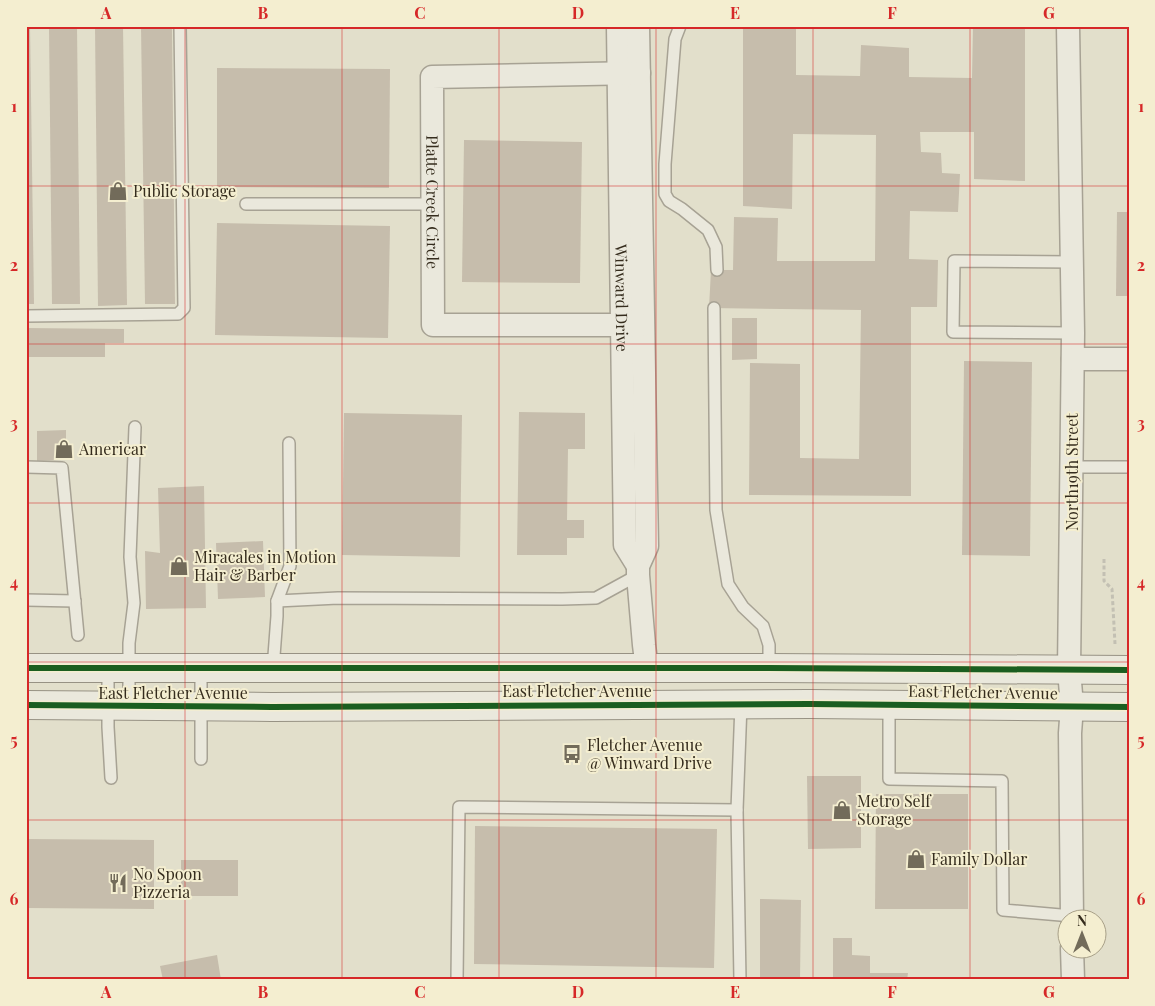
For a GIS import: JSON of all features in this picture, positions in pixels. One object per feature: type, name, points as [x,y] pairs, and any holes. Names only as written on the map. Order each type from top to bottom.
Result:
[{"type":"main road","name":"East Fletcher Avenue","points":[[26,668],[1129,670]]},
{"type":"main road","points":[[79,706],[80,668]]},
{"type":"main road","points":[[272,707],[273,669]]},
{"type":"main road","points":[[648,669],[669,704]]},
{"type":"main road","name":"East Fletcher Avenue","points":[[26,706],[272,707],[889,704],[1129,707]]},
{"type":"street","name":"Winward Drive","points":[[618,26],[629,73]]},
{"type":"street","name":"Winward Drive","points":[[638,26],[629,73],[632,325],[647,546],[638,577],[648,669]]},
{"type":"street","name":"North19th Street","points":[[1068,26],[1072,262],[1072,468],[1069,670],[1072,706],[1070,733],[1072,908]]},
{"type":"street","name":"Platte Creek Circle","points":[[629,73],[432,77],[433,325],[632,325]]},
{"type":"street","points":[[1072,359],[1129,359]]},
{"type":"street","points":[[1072,958],[1072,980]]},
{"type":"lane","points":[[26,316],[178,314],[184,308],[180,26]]},
{"type":"lane","points":[[680,26],[675,39],[665,164],[665,194],[669,201],[708,230],[716,246],[717,270]]},
{"type":"lane","points":[[246,204],[432,204]]},
{"type":"lane","points":[[1072,262],[954,261],[953,332],[1072,333]]},
{"type":"lane","points":[[714,308],[718,519],[728,584],[743,607],[763,626],[769,645],[769,668]]},
{"type":"lane","points":[[111,778],[119,706],[118,668],[129,643],[134,603],[130,557],[135,427]]},
{"type":"lane","points":[[273,669],[277,601],[290,566],[289,442]]},
{"type":"lane","points":[[1072,468],[1129,467]]},
{"type":"lane","points":[[26,468],[62,468],[78,634]]},
{"type":"lane","points":[[277,601],[338,598],[596,598],[638,577]]},
{"type":"lane","points":[[26,600],[75,601]]},
{"type":"lane","points":[[118,668],[119,706]]},
{"type":"lane","points":[[201,668],[201,759]]},
{"type":"lane","points":[[740,980],[737,810],[741,704]]},
{"type":"lane","points":[[889,704],[889,779],[1002,781],[1003,910],[1058,916]]},
{"type":"lane","points":[[457,980],[459,807],[737,810]]},
{"type":"path","points":[[1104,559],[1104,581],[1112,589],[1115,644]]},
{"type":"building","points":[[26,26],[30,26],[34,304],[26,304]]},
{"type":"building","points":[[49,26],[77,26],[80,304],[52,304]]},
{"type":"building","points":[[95,26],[123,26],[127,305],[98,306]]},
{"type":"building","points":[[141,26],[172,26],[175,304],[145,304]]},
{"type":"building","points":[[743,26],[796,26],[796,75],[860,76],[861,45],[909,48],[909,77],[972,78],[973,26],[1025,26],[1025,181],[974,179],[974,132],[920,132],[921,152],[941,153],[942,173],[960,174],[958,212],[910,211],[909,259],[938,260],[937,307],[911,307],[911,496],[749,495],[750,363],[800,364],[800,458],[859,459],[861,310],[709,308],[711,270],[733,270],[734,217],[778,218],[777,261],[875,261],[876,135],[793,134],[792,209],[743,206]]},
{"type":"building","points":[[217,68],[390,69],[389,188],[217,187]]},
{"type":"building","points":[[464,140],[582,142],[580,283],[462,282]]},
{"type":"building","points":[[1117,212],[1129,212],[1129,296],[1116,296]]},
{"type":"building","points":[[217,223],[390,226],[388,338],[215,335]]},
{"type":"building","points":[[732,318],[757,318],[757,359],[732,360]]},
{"type":"building","points":[[26,328],[124,329],[124,343],[105,343],[105,357],[26,357]]},
{"type":"building","points":[[964,361],[1032,362],[1030,556],[962,555]]},
{"type":"building","points":[[519,412],[585,413],[585,449],[568,449],[567,520],[584,520],[584,538],[567,538],[567,555],[517,555]]},
{"type":"building","points":[[344,413],[462,415],[460,557],[342,555]]},
{"type":"building","points":[[66,430],[66,460],[37,461],[37,431]]},
{"type":"building","points":[[204,486],[206,608],[146,609],[145,551],[160,553],[158,488]]},
{"type":"building","points":[[263,541],[265,597],[218,599],[216,543]]},
{"type":"building","points":[[807,776],[861,776],[861,848],[808,849]]},
{"type":"building","points":[[876,794],[968,794],[968,909],[875,909]]},
{"type":"building","points":[[475,826],[717,829],[714,968],[474,964]]},
{"type":"building","points":[[28,839],[154,840],[154,909],[28,908]]},
{"type":"building","points":[[181,860],[238,860],[238,896],[181,896]]},
{"type":"building","points":[[760,899],[801,900],[800,980],[760,980]]},
{"type":"building","points":[[833,938],[852,938],[852,955],[870,956],[870,973],[908,973],[907,980],[833,980]]},
{"type":"building","points":[[217,955],[221,980],[163,980],[160,966]]},
{"type":"cycle path","points":[[26,668],[1129,670]]},
{"type":"cycle path","points":[[26,705],[272,707],[809,704],[1129,707]]},
{"type":"place","name":"Public Storage","points":[[118,191]]},
{"type":"place","name":"Americar","points":[[64,449]]},
{"type":"place","name":"Miracales in Motion Hair & Barber","points":[[179,566]]},
{"type":"place","name":"Fletcher Avenue @ Winward Drive","points":[[572,754]]},
{"type":"place","name":"Metro Self Storage","points":[[842,810]]},
{"type":"place","name":"Family Dollar","points":[[916,859]]},
{"type":"place","name":"No Spoon Pizzeria","points":[[118,883]]}]
